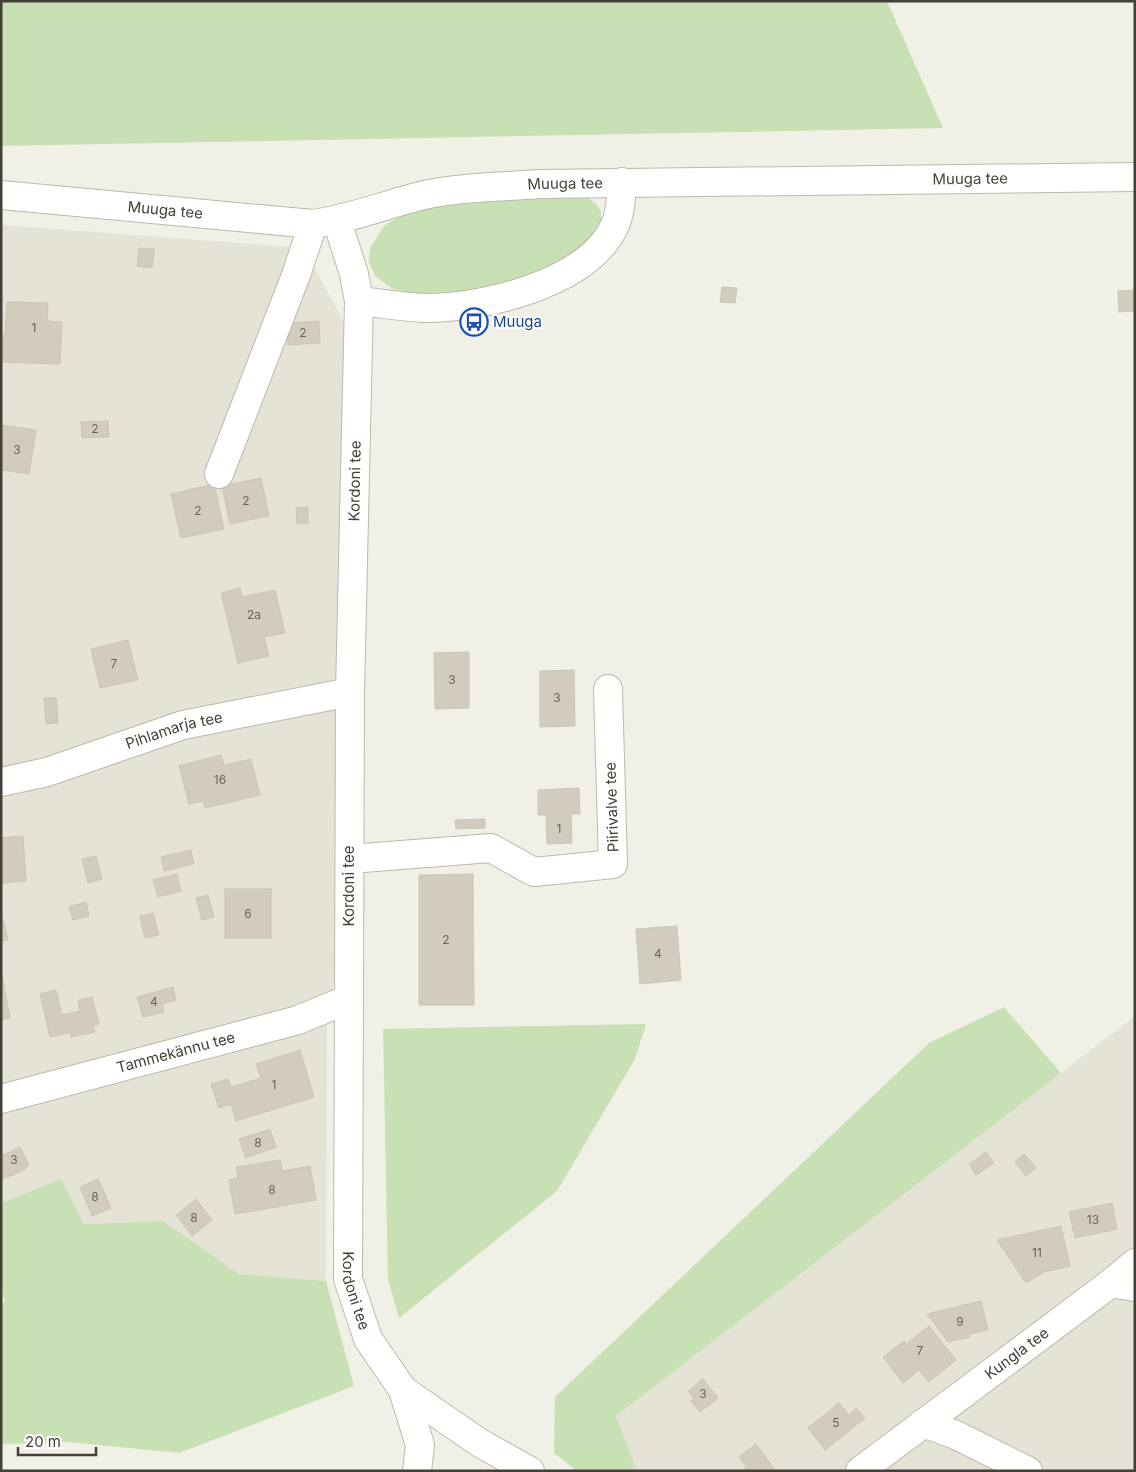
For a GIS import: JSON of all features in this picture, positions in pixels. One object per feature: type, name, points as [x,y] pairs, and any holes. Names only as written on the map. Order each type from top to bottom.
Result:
[{"type":"street","name":"Muuga tee","points":[[1,195],[325,223],[425,195],[466,189],[538,184],[1135,177]]},
{"type":"street","points":[[359,301],[422,308],[470,305],[512,295],[551,281],[579,265],[599,248],[614,227],[620,208],[622,182]]},
{"type":"street","points":[[219,474],[296,275],[325,223]]},
{"type":"street","name":"Kordoni tee","points":[[325,223],[354,274],[359,301],[350,692],[348,1279],[368,1339],[403,1390],[480,1443],[530,1471]]},
{"type":"street","name":"Piirivalve tee","points":[[350,859],[491,848],[534,872],[613,864],[608,689]]},
{"type":"street","name":"Pihlamarja tee","points":[[1,782],[47,772],[183,725],[350,692]]},
{"type":"street","name":"Tammekännu tee","points":[[1,1099],[298,1020],[349,999]]},
{"type":"street","name":"Kungla tee","points":[[860,1471],[924,1423],[1123,1285],[1135,1263]]},
{"type":"street","points":[[403,1390],[420,1445],[417,1471]]},
{"type":"street","points":[[924,1423],[956,1436],[1028,1471]]},
{"type":"shaded area","points":[[1,225],[304,248],[348,330],[350,859],[327,1029],[326,1281],[239,1274],[163,1221],[84,1224],[61,1179],[1,1203]]},
{"type":"shaded area","points":[[1135,1016],[1135,1471],[637,1471],[616,1416]]},
{"type":"green space","points":[[1,1],[887,1],[943,128],[1,146]]},
{"type":"green space","points":[[581,195],[598,206],[601,212],[601,220],[589,239],[572,254],[537,273],[479,290],[420,294],[393,289],[376,277],[369,263],[370,248],[384,226],[404,214],[448,204],[525,197]]},
{"type":"green space","points":[[1004,1007],[1061,1073],[616,1416],[637,1471],[577,1471],[554,1453],[555,1397],[929,1043]]},
{"type":"green space","points":[[646,1024],[635,1059],[557,1191],[399,1318],[388,1280],[383,1029]]},
{"type":"green space","points":[[61,1179],[84,1224],[163,1221],[239,1274],[326,1281],[354,1386],[179,1453],[69,1442],[1,1444],[1,1302],[5,1302],[1,1284],[1,1203]]},
{"type":"building","points":[[139,248],[154,249],[152,268],[137,266]]},
{"type":"building","points":[[722,287],[737,288],[735,303],[720,302]]},
{"type":"building","points":[[1135,290],[1135,311],[1119,312],[1118,291]]},
{"type":"building","points":[[7,302],[48,303],[47,321],[62,322],[60,364],[1,362],[1,335],[5,335]]},
{"type":"building","points":[[319,321],[320,343],[288,345],[287,323]]},
{"type":"building","points":[[481,321],[482,329],[465,332],[464,324]]},
{"type":"building","points":[[108,421],[109,437],[82,438],[81,422]]},
{"type":"building","points":[[1,425],[36,430],[29,474],[1,470]]},
{"type":"building","points":[[261,478],[269,516],[230,524],[222,486]]},
{"type":"building","points":[[214,484],[224,529],[181,538],[171,494]]},
{"type":"building","points":[[308,507],[308,523],[297,524],[296,508]]},
{"type":"building","points":[[240,588],[242,597],[275,590],[285,633],[264,637],[269,656],[238,663],[221,593]]},
{"type":"building","points":[[128,640],[138,680],[100,688],[91,649]]},
{"type":"building","points":[[469,652],[469,708],[435,709],[434,653]]},
{"type":"building","points":[[574,670],[575,726],[540,727],[540,671]]},
{"type":"building","points":[[44,698],[56,698],[58,723],[46,724]]},
{"type":"building","points":[[221,755],[224,765],[251,759],[260,795],[205,808],[203,801],[189,804],[179,766]]},
{"type":"building","points":[[579,788],[580,814],[571,814],[572,843],[547,844],[546,815],[538,815],[538,790]]},
{"type":"building","points":[[485,819],[485,828],[456,829],[455,820]]},
{"type":"building","points":[[23,836],[26,881],[2,883],[1,888],[1,838]]},
{"type":"building","points":[[191,850],[194,864],[164,871],[161,857]]},
{"type":"building","points":[[96,856],[102,879],[88,883],[82,859]]},
{"type":"building","points":[[177,874],[181,891],[158,897],[153,880]]},
{"type":"building","points":[[473,874],[474,1005],[419,1005],[419,875]]},
{"type":"building","points":[[225,889],[271,889],[271,938],[225,938]]},
{"type":"building","points":[[208,895],[214,917],[202,920],[196,898]]},
{"type":"building","points":[[86,902],[89,916],[73,920],[69,907]]},
{"type":"building","points":[[153,913],[159,935],[145,938],[140,916]]},
{"type":"building","points":[[1,919],[3,919],[8,940],[1,941]]},
{"type":"building","points":[[677,926],[681,980],[640,984],[636,929]]},
{"type":"building","points":[[1,971],[10,1018],[1,1020]]},
{"type":"building","points":[[173,987],[176,1000],[162,1004],[164,1012],[143,1017],[137,997]]},
{"type":"building","points":[[56,990],[62,1015],[80,1011],[78,1000],[92,997],[99,1024],[93,1025],[95,1032],[71,1037],[70,1032],[50,1037],[40,994]]},
{"type":"building","points":[[300,1050],[314,1097],[236,1121],[231,1104],[219,1108],[211,1084],[228,1079],[231,1087],[261,1078],[256,1064]]},
{"type":"building","points":[[270,1129],[276,1147],[246,1158],[239,1139]]},
{"type":"building","points":[[20,1147],[29,1165],[24,1170],[1,1180],[1,1156]]},
{"type":"building","points":[[986,1152],[994,1163],[976,1175],[969,1164]]},
{"type":"building","points":[[1024,1154],[1036,1168],[1026,1176],[1015,1162]]},
{"type":"building","points":[[280,1160],[282,1171],[310,1166],[316,1200],[235,1214],[229,1180],[238,1178],[236,1167]]},
{"type":"building","points":[[98,1179],[111,1208],[92,1216],[80,1187]]},
{"type":"building","points":[[196,1199],[212,1220],[192,1236],[176,1215]]},
{"type":"building","points":[[1112,1203],[1117,1229],[1075,1238],[1069,1212]]},
{"type":"building","points":[[1061,1226],[1070,1266],[1044,1272],[1026,1283],[997,1240]]},
{"type":"building","points":[[981,1301],[988,1330],[969,1334],[970,1337],[948,1342],[927,1314]]},
{"type":"building","points":[[929,1326],[956,1360],[929,1382],[919,1370],[903,1383],[883,1357],[904,1341],[907,1344]]},
{"type":"building","points":[[703,1379],[718,1398],[700,1412],[691,1401],[694,1399],[688,1391]]},
{"type":"building","points":[[839,1403],[849,1415],[856,1408],[865,1418],[825,1450],[808,1428]]},
{"type":"building","points":[[756,1444],[776,1471],[741,1471],[747,1467],[739,1457]]},
{"type":"place","name":"Muuga","points":[[474,322]]}]
